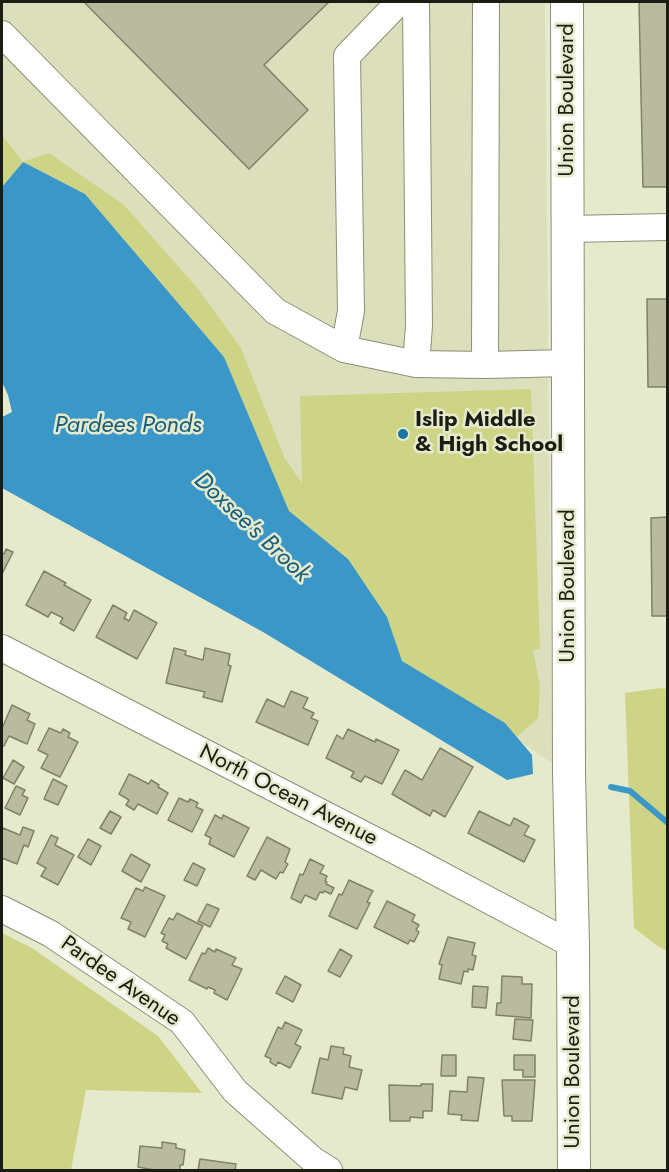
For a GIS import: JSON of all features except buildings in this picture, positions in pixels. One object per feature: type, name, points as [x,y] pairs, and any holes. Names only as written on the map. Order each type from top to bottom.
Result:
[{"type":"main road","name":"Union Boulevard","points":[[567,2],[569,773],[573,945],[574,1170]]},
{"type":"street","points":[[344,349],[351,311],[347,56],[399,2]]},
{"type":"street","points":[[416,2],[419,326],[416,364]]},
{"type":"street","points":[[485,365],[486,2]]},
{"type":"street","points":[[2,34],[275,311],[344,349],[416,364],[569,363]]},
{"type":"street","points":[[568,229],[668,227]]},
{"type":"street","name":"North Ocean Avenue","points":[[2,648],[573,945]]},
{"type":"street","name":"Pardee Avenue","points":[[2,909],[51,934],[182,1022],[235,1091],[313,1160],[329,1170]]},
{"type":"shaded area","name":"Islip Middle & High School","points":[[2,2],[545,2],[552,763],[402,661],[23,162],[2,146]]},
{"type":"green space","points":[[2,135],[23,162],[2,187]]},
{"type":"green space","points":[[49,153],[124,205],[199,290],[241,348],[285,459],[302,483],[300,396],[531,389],[540,649],[533,650],[540,685],[538,718],[517,737],[505,723],[402,661],[387,617],[348,559],[289,511],[224,357],[85,194],[23,162]]},
{"type":"green space","points":[[668,689],[667,951],[634,928],[625,693]]},
{"type":"green space","points":[[2,933],[32,948],[158,1036],[202,1093],[86,1090],[71,1170],[2,1170]]},
{"type":"water","name":"Pardees Ponds","points":[[23,162],[85,194],[224,357],[289,511],[348,559],[387,617],[402,661],[505,723],[532,755],[533,774],[507,780],[263,632],[2,488],[2,417],[12,412],[2,382],[2,187]]},
{"type":"waterway","name":"Doxsee's Brook","points":[[611,787],[630,791],[668,823]]},
{"type":"place","name":"Islip Middle & High School","points":[[403,434]]}]
